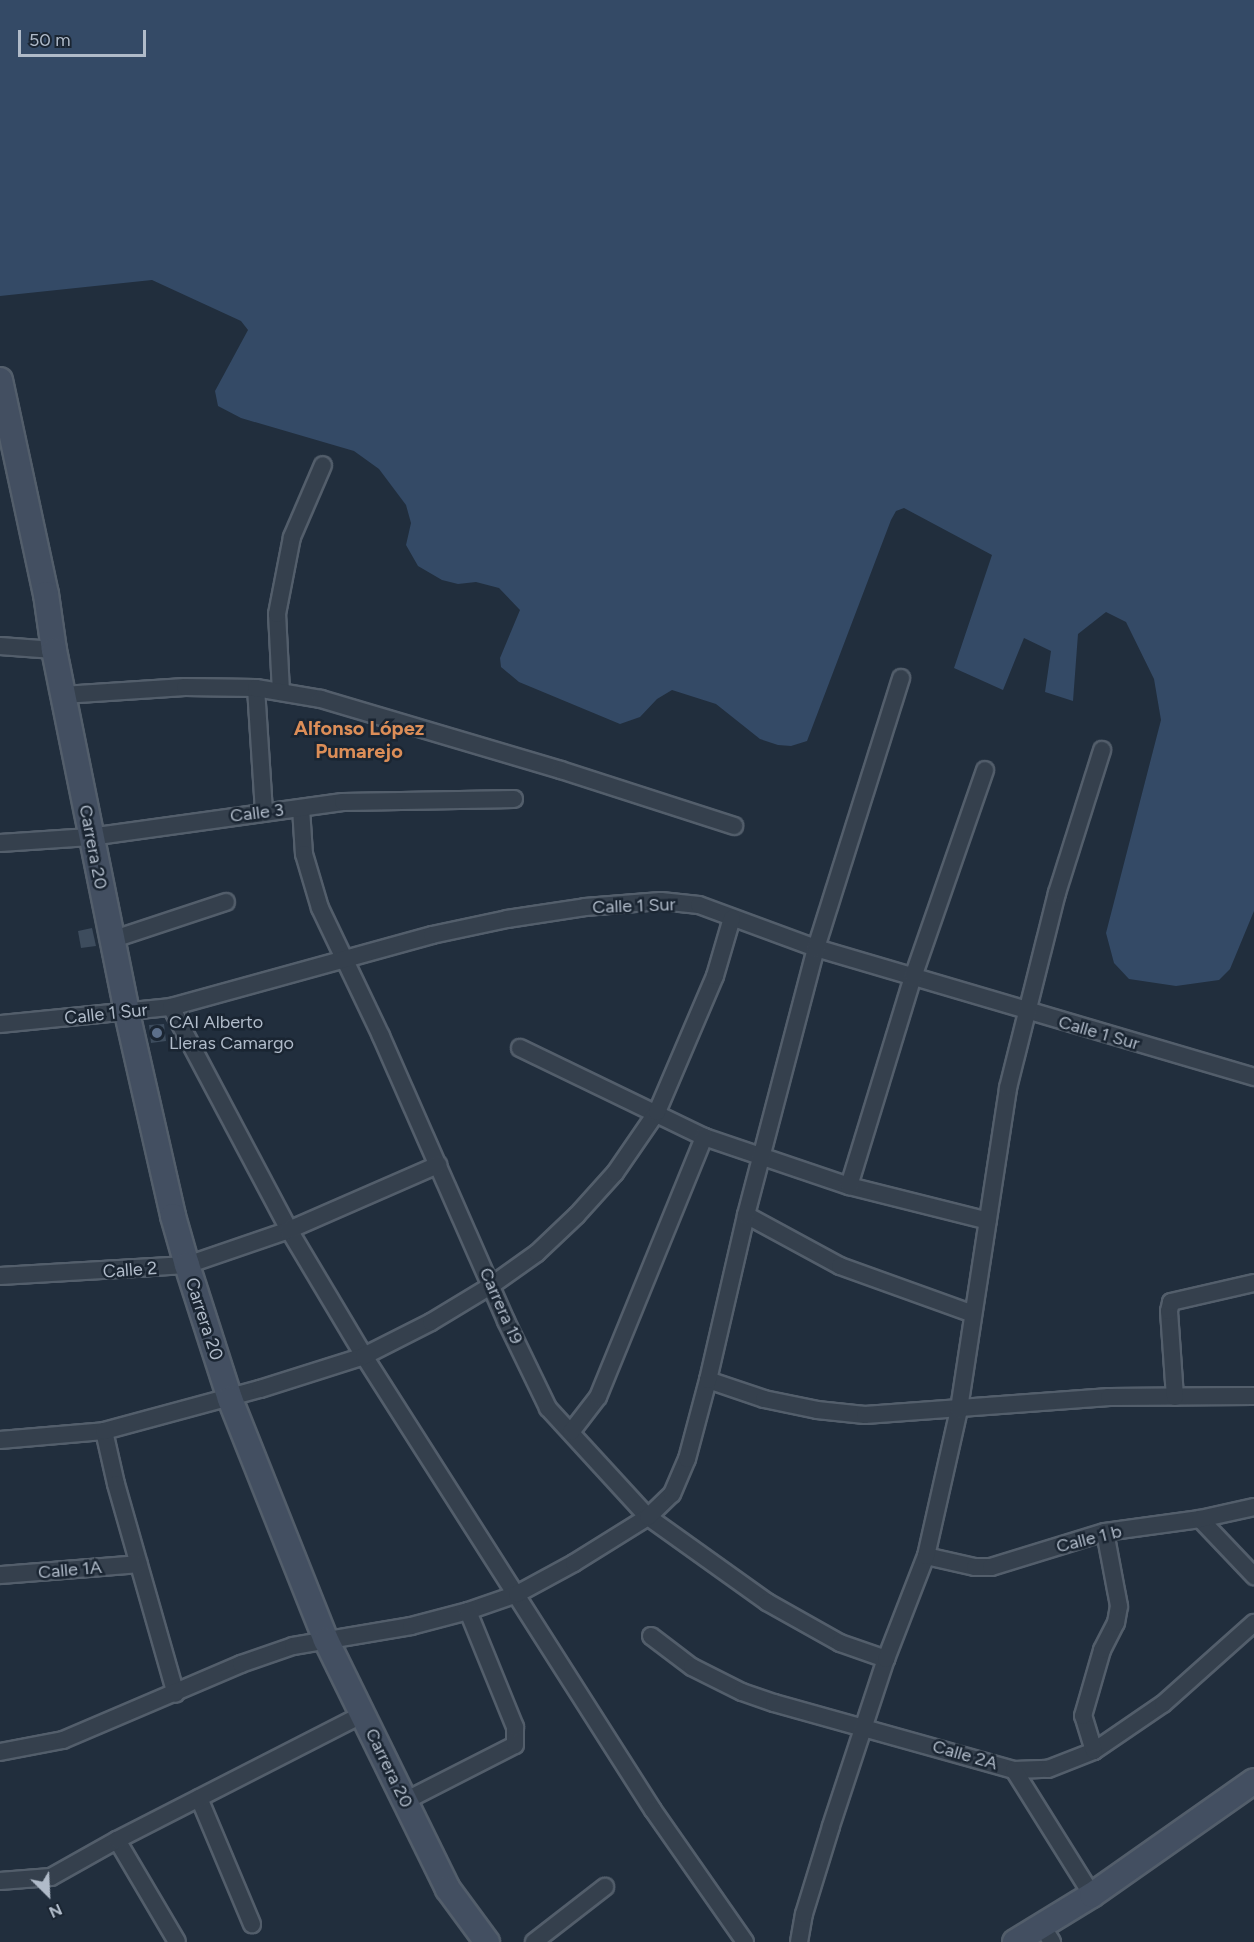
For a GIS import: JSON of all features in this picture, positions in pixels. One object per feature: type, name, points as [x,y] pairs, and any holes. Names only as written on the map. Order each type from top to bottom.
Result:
[{"type":"street","name":"Carrera 20","points":[[0,380],[46,594],[54,650],[126,1012],[173,1216],[187,1265],[230,1399],[326,1640],[448,1889],[487,1942]]},
{"type":"street","points":[[281,692],[277,614],[292,537],[323,465]]},
{"type":"street","points":[[0,646],[54,650]]},
{"type":"street","points":[[0,1752],[63,1740],[176,1694],[241,1664],[293,1646],[411,1626],[468,1611],[517,1594],[574,1563],[648,1517],[672,1494],[687,1459],[708,1380],[746,1215],[816,948],[901,678]]},
{"type":"street","points":[[63,695],[185,687],[256,688],[321,699],[734,826]]},
{"type":"street","points":[[256,688],[264,812]]},
{"type":"street","points":[[799,1942],[804,1914],[831,1826],[866,1726],[886,1659],[926,1556],[959,1409],[1008,1088],[1057,893],[1102,750]]},
{"type":"street","points":[[849,1186],[913,977],[985,770]]},
{"type":"street","name":"Calle 3","points":[[0,843],[90,837],[343,802],[514,799]]},
{"type":"street","name":"Carrera 19","points":[[301,808],[304,854],[320,908],[548,1408],[572,1431],[648,1517],[766,1602],[840,1642],[886,1659]]},
{"type":"street","points":[[111,940],[226,902]]},
{"type":"street","name":"Calle 1 Sur","points":[[0,1024],[171,1007],[432,935],[507,919],[585,907],[661,902],[699,905],[816,948],[1254,1077]]},
{"type":"street","points":[[0,1440],[104,1431],[230,1399],[364,1356],[430,1322],[492,1285],[537,1253],[577,1215],[615,1173],[657,1112],[715,976],[732,918]]},
{"type":"street","points":[[171,1007],[289,1230],[364,1356],[653,1810],[745,1942]]},
{"type":"street","points":[[520,1048],[657,1112],[704,1137],[763,1155],[849,1186],[988,1221]]},
{"type":"street","points":[[572,1431],[597,1397],[704,1137]]},
{"type":"street","name":"Calle 2","points":[[0,1276],[187,1265],[289,1230],[438,1165]]},
{"type":"street","points":[[746,1215],[840,1266],[973,1314]]},
{"type":"street","points":[[1175,1397],[1169,1311],[1172,1302],[1254,1283]]},
{"type":"street","points":[[708,1380],[764,1399],[817,1410],[865,1415],[1109,1397],[1254,1396]]},
{"type":"street","points":[[104,1431],[176,1694]]},
{"type":"street","name":"Calle 1 b","points":[[926,1556],[975,1567],[991,1567],[1105,1532],[1200,1519],[1254,1507]]},
{"type":"street","points":[[1200,1519],[1254,1576]]},
{"type":"street","points":[[1094,1751],[1083,1716],[1102,1650],[1116,1623],[1119,1606],[1105,1532]]},
{"type":"street","name":"Calle 1A","points":[[0,1575],[139,1564]]},
{"type":"street","points":[[405,1801],[515,1745],[516,1727],[468,1611]]},
{"type":"street","name":"Calle 2A","points":[[651,1636],[692,1667],[742,1692],[1014,1770],[1047,1769],[1094,1751],[1163,1704],[1254,1623]]},
{"type":"street","points":[[0,1881],[51,1877],[117,1840],[363,1714]]},
{"type":"street","points":[[1014,1770],[1092,1895]]},
{"type":"street","points":[[1015,1942],[1047,1934],[1092,1895],[1254,1781]]},
{"type":"street","points":[[199,1798],[252,1924]]},
{"type":"street","points":[[117,1840],[174,1941]]},
{"type":"street","points":[[534,1942],[605,1887]]},
{"type":"water","points":[[0,0],[1254,0],[1254,911],[1230,969],[1219,980],[1176,986],[1129,979],[1114,963],[1106,933],[1161,720],[1154,679],[1126,622],[1106,612],[1078,634],[1073,701],[1045,692],[1051,651],[1024,638],[1003,690],[954,668],[992,555],[904,508],[896,511],[891,520],[807,741],[791,746],[778,745],[760,739],[716,704],[672,690],[657,699],[640,717],[620,724],[519,682],[501,667],[500,658],[520,610],[499,588],[476,582],[458,584],[442,580],[418,566],[406,545],[411,523],[406,505],[379,469],[354,451],[241,418],[218,406],[215,391],[248,330],[241,321],[152,280],[0,296]]},
{"type":"building","points":[[92,928],[96,946],[81,948],[78,931]]},
{"type":"building","name":"CAI Alberto Lleras Camargo","points":[[164,1024],[166,1041],[151,1043],[149,1025]]},
{"type":"place","name":"CAI Alberto Lleras Camargo","points":[[157,1033]]},
{"type":"district","name":"Alfonso López Pumarejo","points":[[359,740]]}]
